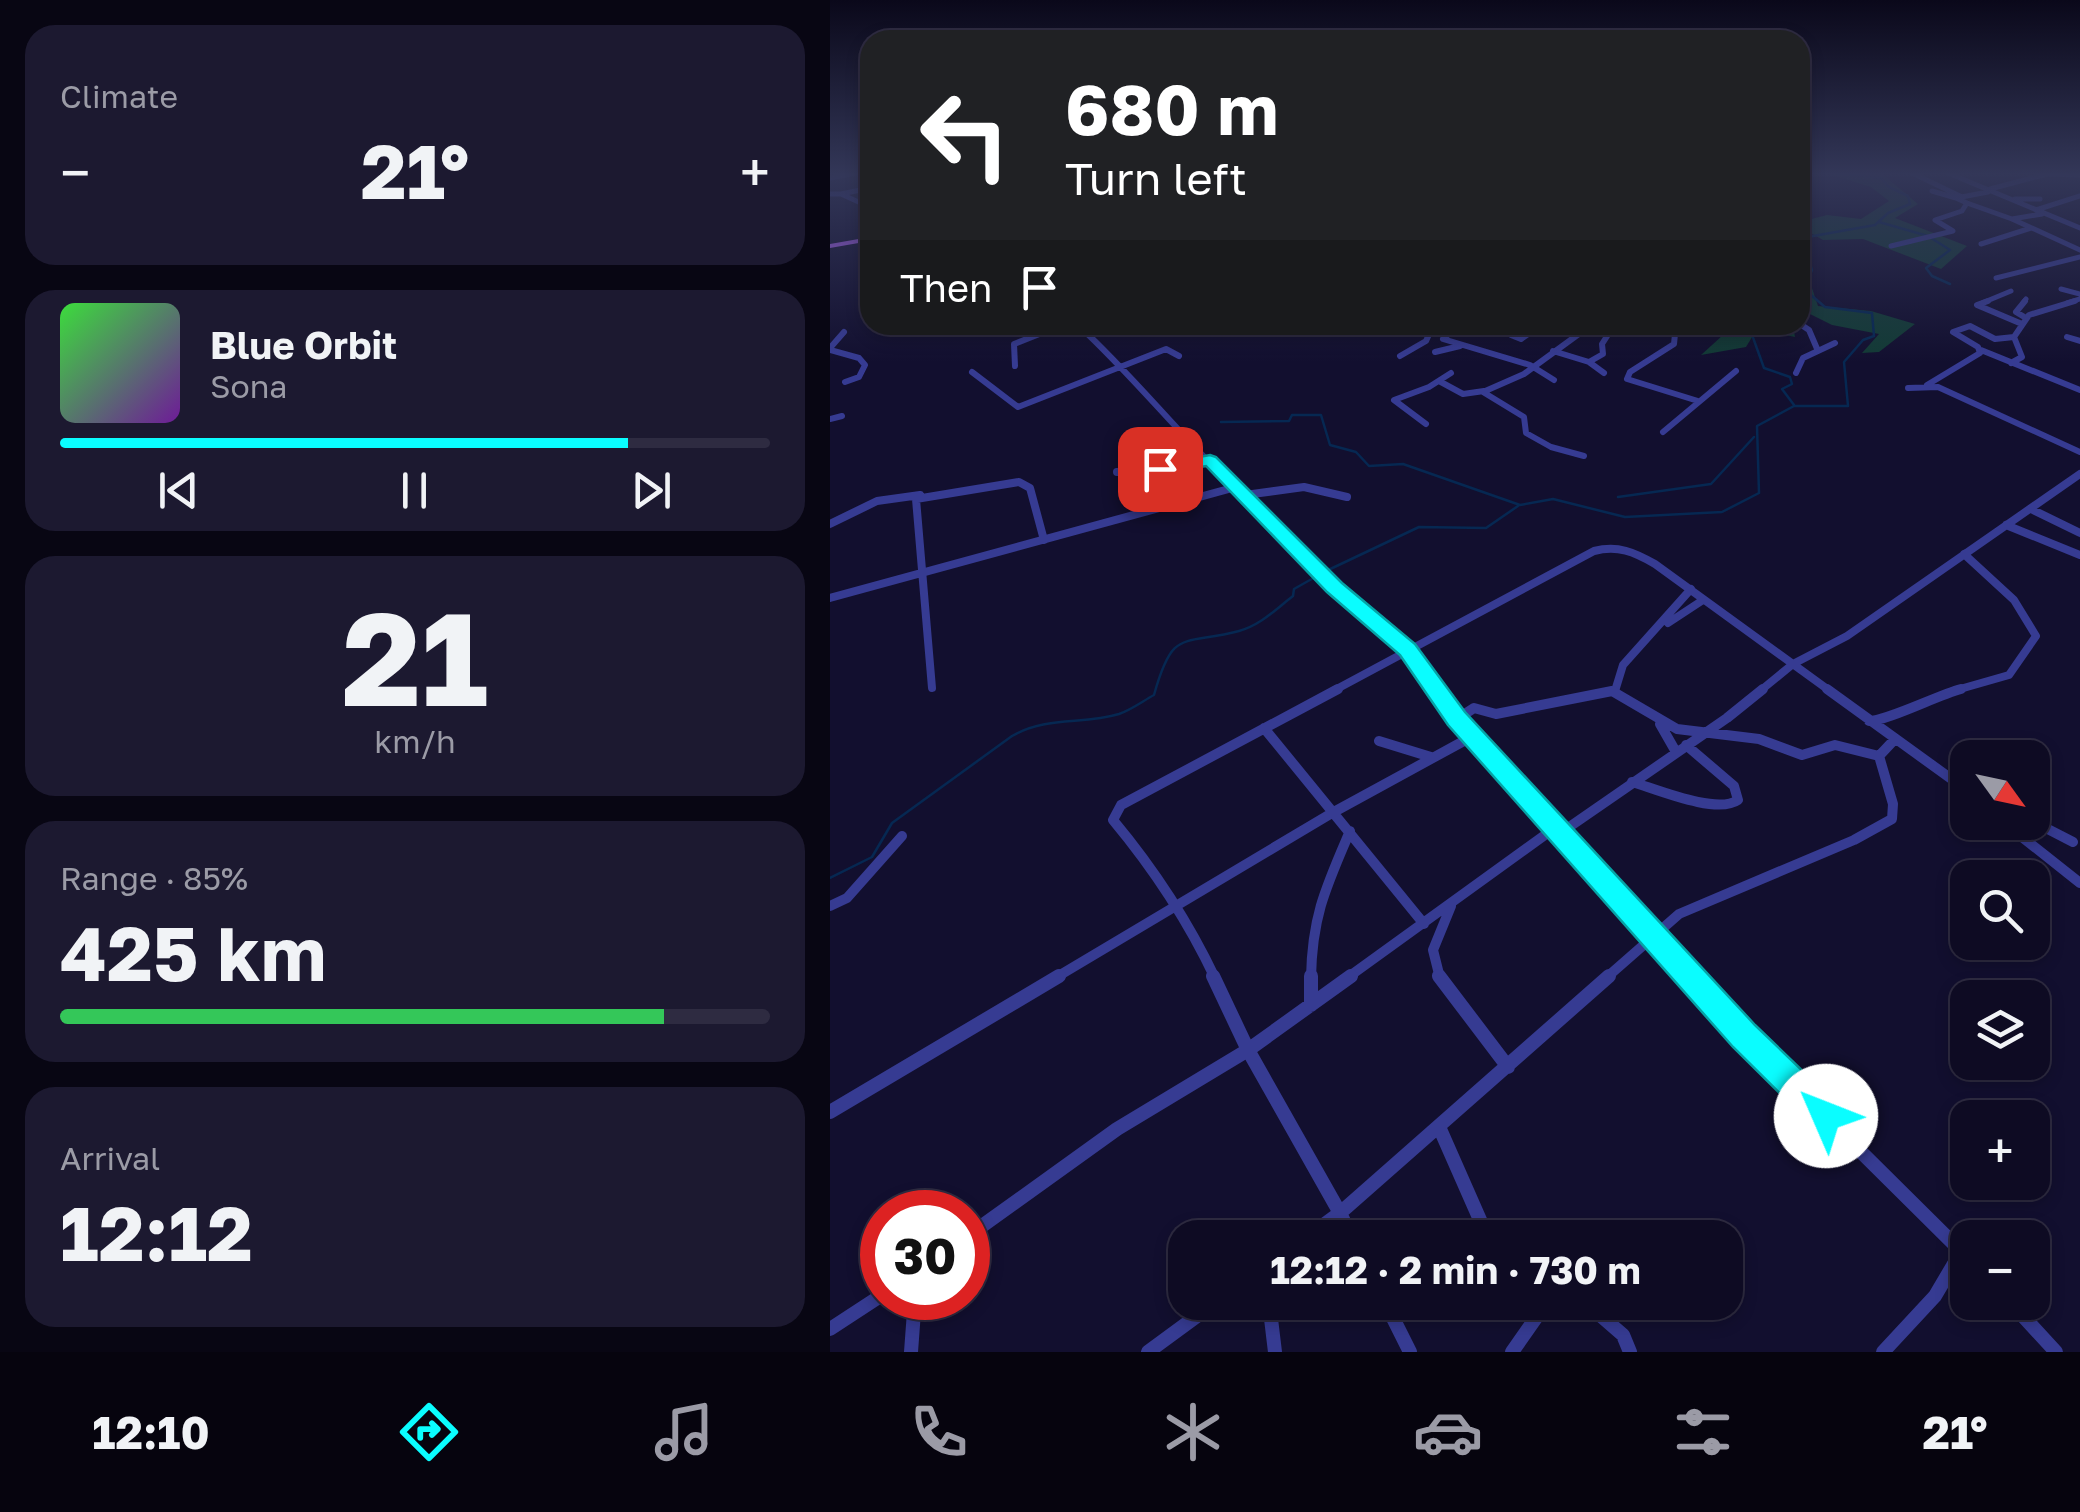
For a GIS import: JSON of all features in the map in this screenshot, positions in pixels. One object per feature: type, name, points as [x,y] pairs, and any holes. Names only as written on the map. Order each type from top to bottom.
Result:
[{"type":"main road","points":[[830,247],[860,242]]},
{"type":"street","points":[[1890,246],[1936,236]]},
{"type":"street","points":[[1981,244],[2006,236]]},
{"type":"street","points":[[2047,236],[2080,253]]},
{"type":"street","points":[[1996,278],[2080,253]]},
{"type":"street","points":[[2061,289],[2080,297]]},
{"type":"street","points":[[2010,291],[1977,305],[2024,321]]},
{"type":"street","points":[[2014,337],[2024,321],[2047,306],[2080,297]]},
{"type":"street","points":[[2024,321],[2016,312],[2026,299]]},
{"type":"street","points":[[2014,337],[1995,339],[1968,326],[1952,333],[1981,350],[2080,390]]},
{"type":"street","points":[[844,332],[830,349],[859,358],[865,365],[858,377],[845,382]]},
{"type":"street","points":[[1810,332],[1818,351]]},
{"type":"street","points":[[1015,366],[1014,344],[1037,335]]},
{"type":"street","points":[[1089,335],[1124,366],[1158,412],[1334,588],[1408,650],[1457,718],[1744,1036],[1950,1241]]},
{"type":"street","points":[[1400,356],[1430,335]]},
{"type":"street","points":[[1447,335],[1443,339],[1533,367],[1554,380]]},
{"type":"street","points":[[1511,335],[1526,335]]},
{"type":"street","points":[[1440,381],[1463,394],[1484,391],[1512,380],[1578,335]]},
{"type":"street","points":[[1589,362],[1603,354],[1602,344],[1608,335]]},
{"type":"street","points":[[1675,335],[1674,344],[1630,372],[1628,379],[1698,401]]},
{"type":"street","points":[[2011,363],[2023,354],[2014,337]]},
{"type":"street","points":[[2067,337],[2080,341]]},
{"type":"street","points":[[1796,373],[1800,361],[1835,343]]},
{"type":"street","points":[[1436,352],[1460,346]]},
{"type":"street","points":[[972,372],[985,377],[992,390],[1018,407],[1166,350],[1175,350],[1179,356]]},
{"type":"street","points":[[1908,388],[1927,385],[1981,350]]},
{"type":"street","points":[[1554,352],[1589,362],[1604,373]]},
{"type":"street","points":[[1663,432],[1736,371]]},
{"type":"street","points":[[1426,424],[1393,401],[1451,374]]},
{"type":"street","points":[[1927,385],[2080,452]]},
{"type":"street","points":[[1484,391],[1522,414],[1526,433],[1551,447],[1584,456]]},
{"type":"street","points":[[830,419],[842,416]]},
{"type":"street","points":[[1117,472],[1148,472],[1210,460]]},
{"type":"street","points":[[990,1220],[1117,1129],[1248,1050],[1452,903],[1706,731],[1792,664],[1847,636],[2080,474]]},
{"type":"street","points":[[916,499],[1025,483],[1030,488],[1044,540]]},
{"type":"street","points":[[830,598],[1236,487]]},
{"type":"street","points":[[1245,495],[1304,487],[1347,497]]},
{"type":"street","points":[[830,524],[876,501],[920,495],[916,499],[932,688]]},
{"type":"street","points":[[2031,509],[2080,533]]},
{"type":"street","points":[[2006,525],[2080,555]]},
{"type":"street","points":[[1343,1220],[1248,1050],[1200,947],[1145,858],[1112,820],[1114,811],[1408,650],[1604,548],[1619,547],[1691,589],[1950,778]]},
{"type":"street","points":[[1869,721],[1925,699],[2009,675],[2036,636],[2014,600],[1964,554]]},
{"type":"street","points":[[1614,691],[1623,665],[1691,589]]},
{"type":"street","points":[[1660,627],[1703,600]]},
{"type":"street","points":[[1457,718],[1474,708],[1496,714],[1614,691],[1677,729],[1764,740],[1802,755],[1835,745],[1879,756]]},
{"type":"street","points":[[1655,717],[1676,752]]},
{"type":"street","points":[[1264,728],[1424,924]]},
{"type":"street","points":[[830,1112],[1332,813],[1474,736]]},
{"type":"street","points":[[1879,756],[1895,739]]},
{"type":"street","points":[[1379,741],[1433,758]]},
{"type":"street","points":[[1632,782],[1698,802],[1732,804],[1738,800],[1734,786],[1686,745]]},
{"type":"street","points":[[1332,1220],[1440,1129],[1654,935],[1692,906],[1854,840],[1892,819],[1894,804],[1879,756]]},
{"type":"street","points":[[2050,830],[2073,842]]},
{"type":"street","points":[[1311,1005],[1312,933],[1320,900],[1350,831]]},
{"type":"street","points":[[830,906],[847,898],[902,836]]},
{"type":"street","points":[[2026,840],[2080,883]]},
{"type":"street","points":[[1452,903],[1434,950],[1440,979],[1508,1067]]},
{"type":"street","points":[[1440,1129],[1457,1174],[1483,1220]]},
{"type":"street","points":[[1883,1352],[1950,1275]]},
{"type":"street","points":[[830,1328],[860,1309]]},
{"type":"street","points":[[911,1352],[913,1320]]},
{"type":"street","points":[[1148,1352],[1192,1320]]},
{"type":"street","points":[[1272,1320],[1275,1352]]},
{"type":"street","points":[[1394,1320],[1410,1352]]},
{"type":"street","points":[[1512,1352],[1535,1320]]},
{"type":"street","points":[[1606,1320],[1622,1335],[1630,1352]]},
{"type":"street","points":[[2027,1320],[2056,1352]]},
{"type":"green space","points":[[1816,236],[1942,236],[1967,246],[1941,269],[1863,239],[1823,240]]},
{"type":"green space","points":[[1810,282],[1818,306],[1871,311],[1915,324],[1879,352],[1862,353],[1879,334],[1832,325],[1810,314]]},
{"type":"green space","points":[[1723,335],[1753,335],[1746,347],[1701,355]]},
{"type":"waterway","points":[[1928,236],[1950,250],[1926,268],[1932,276],[1950,284]]},
{"type":"waterway","points":[[1810,264],[1810,275]]},
{"type":"waterway","points":[[1221,422],[1289,421],[1292,415],[1321,415],[1330,445],[1356,452],[1369,466],[1403,464],[1520,505],[1553,499],[1625,517],[1722,512],[1759,493],[1757,426],[1794,406],[1848,406],[1844,362],[1863,340],[1874,336],[1872,313],[1825,307],[1810,294]]},
{"type":"waterway","points":[[1752,335],[1764,368],[1790,377],[1792,384],[1782,389],[1794,405]]},
{"type":"waterway","points":[[1618,497],[1711,484],[1754,437]]},
{"type":"waterway","points":[[1324,572],[1419,527],[1486,528],[1518,506]]},
{"type":"waterway","points":[[830,878],[872,857],[892,823],[1012,736],[1051,723],[1105,717],[1128,710],[1154,695],[1167,658],[1182,643],[1254,625],[1293,596],[1294,589],[1317,576]]},
{"type":"route","points":[[1160,469],[1210,460],[1334,588],[1408,650],[1457,718],[1744,1036],[1826,1116]]}]
